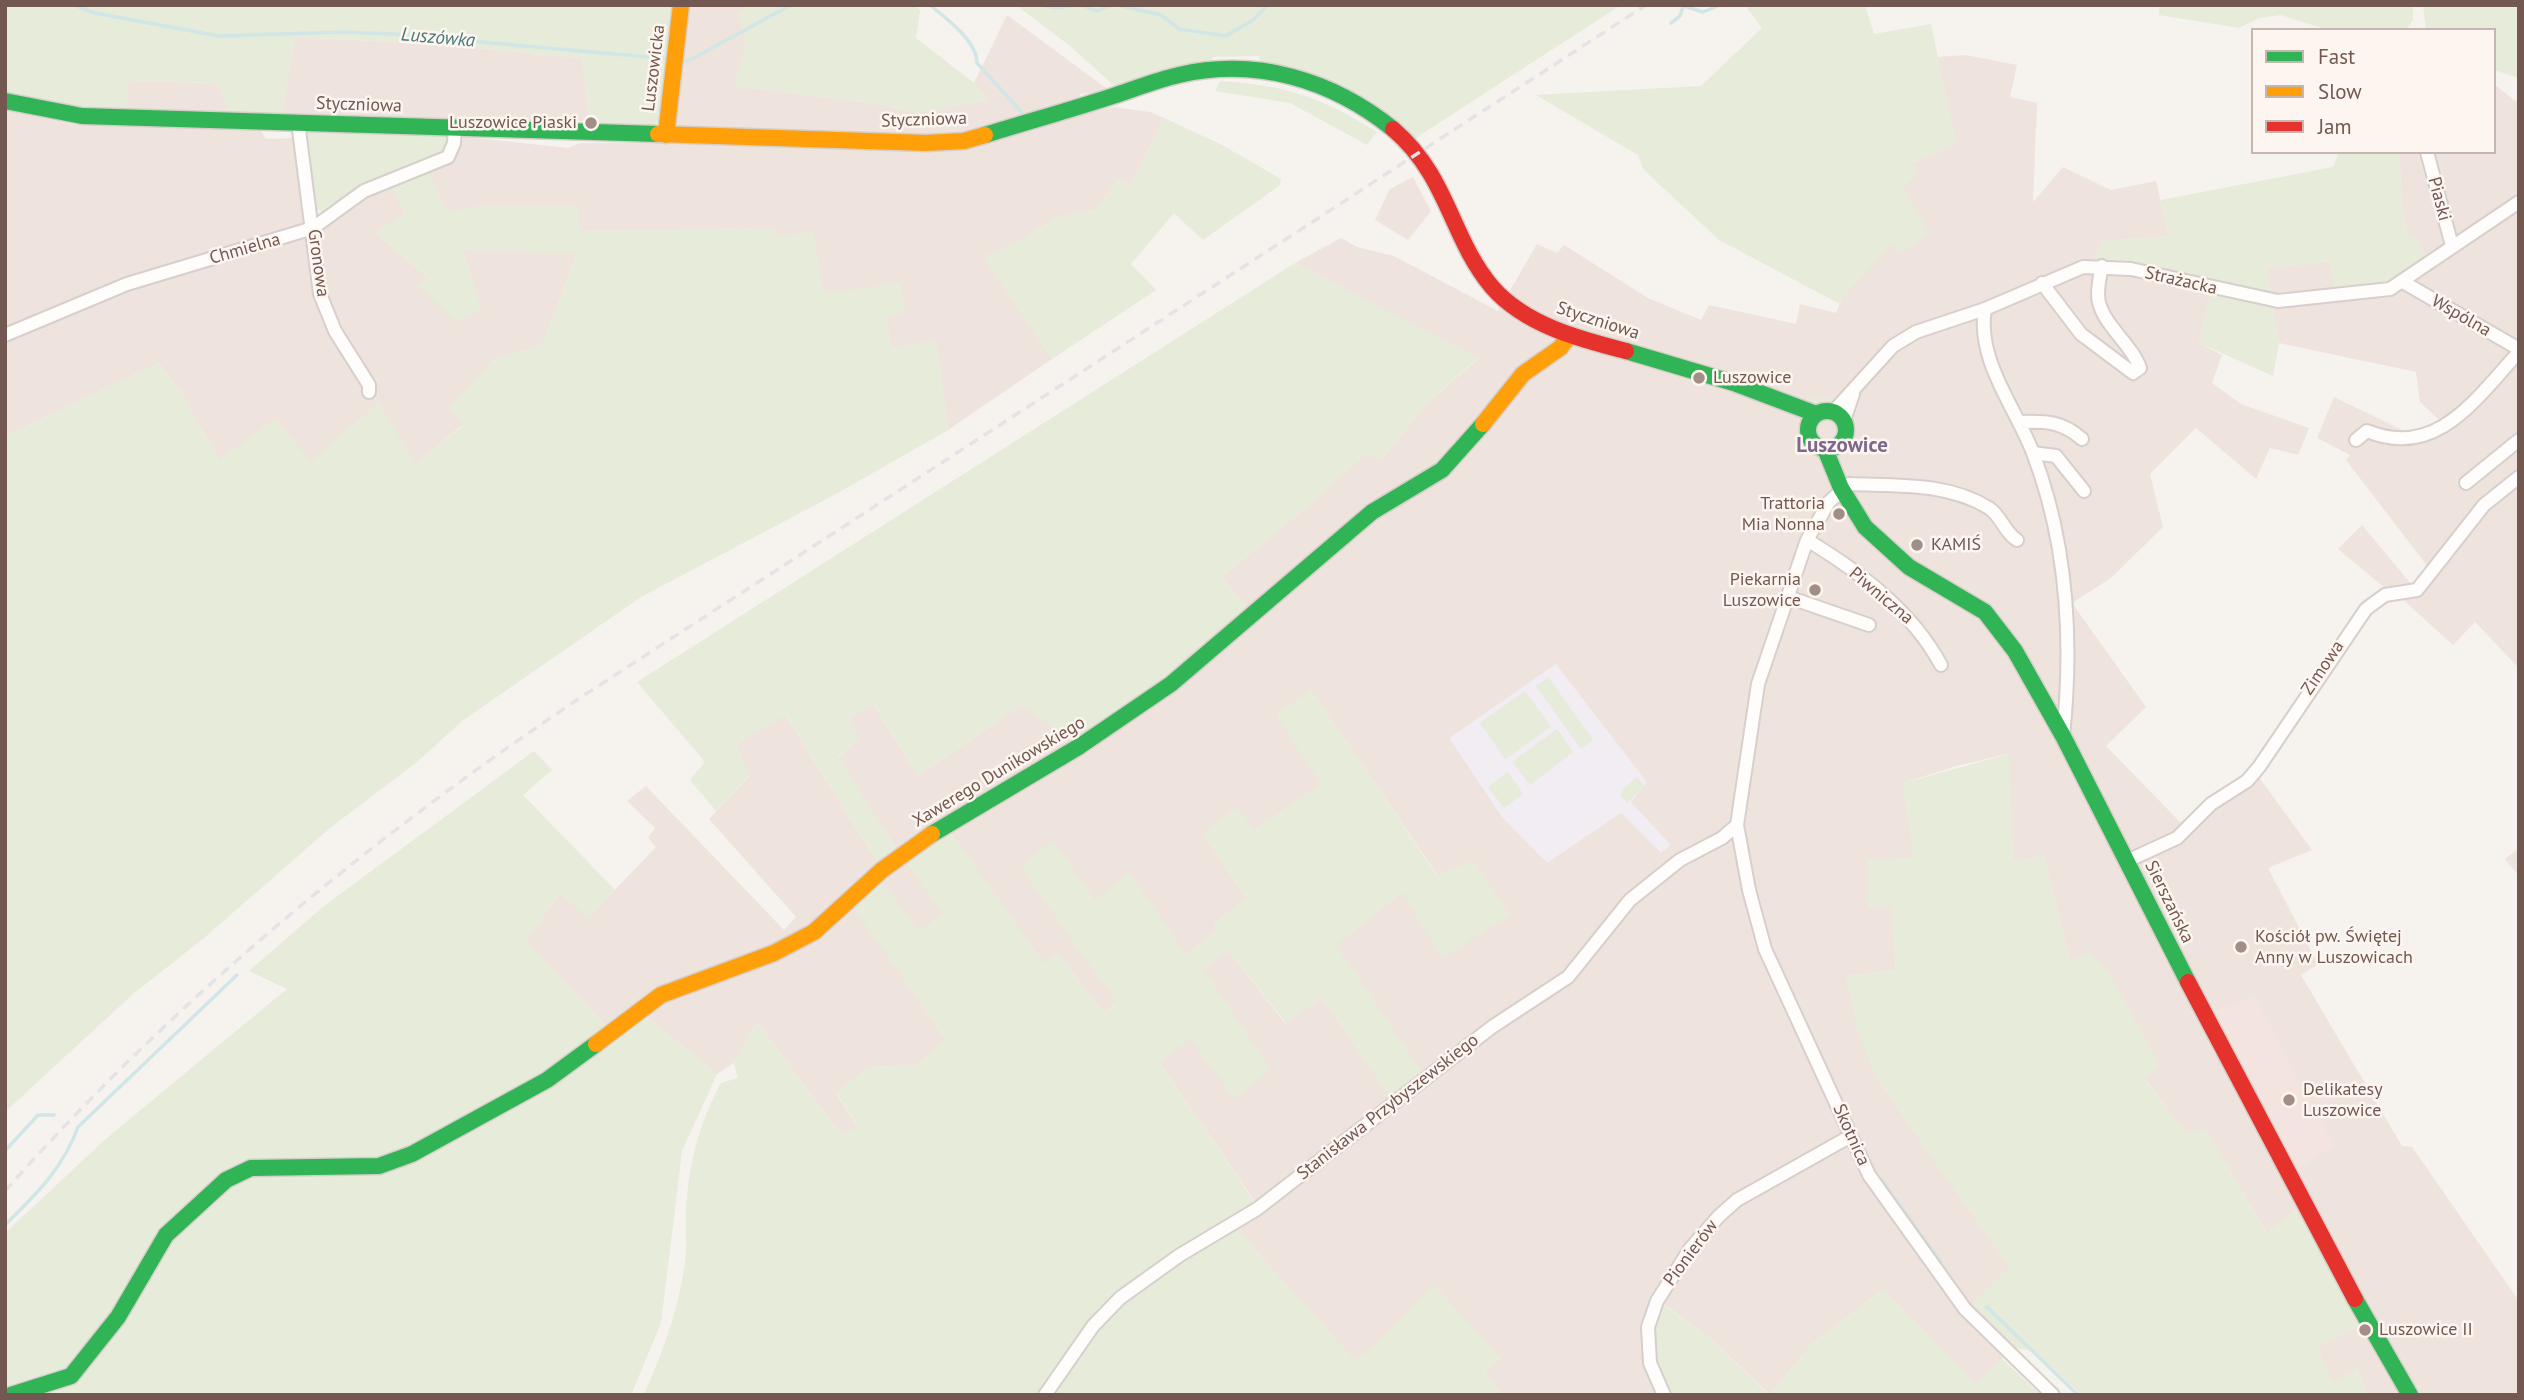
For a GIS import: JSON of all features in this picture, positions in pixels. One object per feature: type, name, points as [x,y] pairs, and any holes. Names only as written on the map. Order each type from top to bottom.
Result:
[{"type":"street","name":"Luszowicka","points":[[666,135],[681,5]]},
{"type":"street","name":"Styczniowa","points":[[5,101],[82,116],[926,143],[964,141],[1184,73],[1226,68],[1276,72],[1344,93],[1380,116],[1429,167],[1450,205],[1475,264],[1488,284],[1522,312],[1570,335],[1743,385],[1790,405],[1812,419]]},
{"type":"street","name":"Gronowa","points":[[298,122],[320,294],[328,317],[369,385],[369,392]]},
{"type":"street","name":"Chmielna","points":[[5,335],[127,284],[313,228],[364,191],[448,157],[454,143],[455,127]]},
{"type":"street","name":"Piaski","points":[[2428,154],[2452,246]]},
{"type":"street","name":"Strażacka","points":[[1838,416],[1853,393],[1893,345],[1916,332],[1985,309],[2083,267],[2131,269],[2278,301],[2390,289],[2519,202]]},
{"type":"street","points":[[2042,283],[2081,334],[2101,352],[2133,373],[2140,368],[2126,342],[2103,315],[2098,297],[2102,266]]},
{"type":"street","name":"Wspólna","points":[[2403,282],[2519,351]]},
{"type":"street","points":[[1985,309],[1986,340],[2000,382],[2033,453],[2064,571],[2066,615],[2063,736]]},
{"type":"street","name":"Xawerego Dunikowskiego","points":[[10,1395],[71,1376],[118,1317],[166,1235],[226,1180],[251,1168],[379,1166],[412,1154],[547,1080],[661,995],[764,957],[814,932],[882,870],[939,828],[1080,746],[1171,684],[1373,512],[1442,470],[1474,437],[1523,374],[1560,348],[1570,335]]},
{"type":"street","points":[[2356,440],[2367,430],[2391,438],[2430,435],[2462,412],[2519,351]]},
{"type":"street","points":[[1838,416],[1845,438],[1832,447],[1811,441],[1812,419],[1838,416]]},
{"type":"street","points":[[2019,422],[2050,421],[2071,429],[2082,439]]},
{"type":"street","points":[[2466,483],[2519,440]]},
{"type":"street","points":[[1737,825],[1758,684],[1807,540],[1839,482],[1832,447]]},
{"type":"street","points":[[2033,453],[2056,456],[2084,491]]},
{"type":"street","name":"Zimowa","points":[[2127,861],[2177,838],[2211,804],[2247,781],[2366,608],[2385,595],[2417,590],[2484,505],[2519,477]]},
{"type":"street","points":[[1839,482],[1935,488],[1985,506],[1998,516],[2008,534],[2017,540]]},
{"type":"street","name":"Sierszańska","points":[[1839,482],[1866,527],[1909,567],[1996,621],[2063,736],[2340,1272],[2410,1395]]},
{"type":"street","name":"Piwniczna","points":[[1807,540],[1898,606],[1927,639],[1941,666]]},
{"type":"street","points":[[1788,597],[1870,625]]},
{"type":"street","name":"Skotnica","points":[[1737,825],[1765,949],[1843,1116],[1849,1137],[1869,1175],[1947,1287],[2053,1395]]},
{"type":"street","name":"Stanisława Przybyszewskiego","points":[[1045,1395],[1093,1326],[1119,1298],[1180,1255],[1257,1209],[1483,1034],[1568,977],[1630,900],[1680,860],[1722,838],[1737,825]]},
{"type":"street","name":"Pionierów","points":[[1664,1395],[1650,1363],[1648,1327],[1657,1301],[1690,1249],[1705,1230],[1737,1200],[1849,1137]]},
{"type":"shaded area","points":[[686,5],[751,5],[739,13],[746,42],[735,86],[880,104],[915,113],[988,100],[974,83],[1007,15],[1110,91],[1080,94],[984,131],[950,137],[672,131]]},
{"type":"shaded area","points":[[295,37],[437,44],[582,58],[589,120],[546,124],[281,116]]},
{"type":"shaded area","points":[[1966,55],[2017,65],[2010,97],[2037,103],[2033,202],[2063,167],[2111,190],[2156,181],[2169,236],[2102,241],[2095,259],[2118,260],[2214,281],[2199,343],[2222,355],[2212,383],[2241,404],[2309,428],[2298,455],[2270,448],[2256,479],[2196,428],[2150,474],[2163,527],[2111,578],[2072,603],[2146,707],[2106,746],[2181,823],[2216,792],[2253,769],[2312,850],[2268,868],[2318,964],[2301,975],[2402,1146],[2412,1147],[2519,1301],[2519,1395],[2367,1395],[2357,1369],[2333,1384],[2317,1347],[2362,1324],[2298,1208],[2267,1234],[2205,1129],[2187,1136],[2145,1079],[2070,962],[2044,856],[2013,861],[2008,754],[1903,783],[1914,858],[1868,860],[1892,906],[1896,970],[1847,976],[1877,1078],[2010,1268],[2013,1348],[1976,1385],[1883,1290],[1812,1344],[1770,1395],[1710,1338],[1655,1298],[1645,1322],[1642,1345],[1646,1369],[1668,1395],[1502,1395],[1484,1373],[1500,1358],[1381,1340],[1355,1361],[1228,1220],[1255,1202],[1159,1062],[1189,1039],[1204,968],[1228,950],[1285,1023],[1322,997],[1392,1099],[1423,1075],[1335,945],[1402,892],[1438,876],[1311,690],[1277,715],[1322,784],[1255,830],[1203,834],[1247,899],[1214,924],[1217,930],[1185,956],[1130,874],[1116,1002],[1104,1014],[1058,954],[1044,964],[947,828],[905,859],[944,914],[919,932],[879,879],[853,905],[946,1040],[917,1065],[870,1067],[836,1093],[858,1127],[842,1136],[757,1022],[734,1063],[717,1074],[640,1012],[613,1033],[525,941],[560,893],[589,917],[656,847],[648,838],[655,828],[627,801],[646,786],[784,930],[796,917],[709,819],[749,776],[736,744],[785,714],[880,866],[898,852],[837,758],[859,739],[847,720],[873,703],[918,776],[1021,705],[1249,610],[1221,577],[1302,511],[1367,452],[1381,459],[1429,401],[1478,359],[1295,263],[1341,238],[1357,247],[1394,256],[1498,311],[1537,244],[1557,253],[1564,245],[1648,298],[1701,320],[1709,305],[1796,324],[1800,304],[1836,313],[1844,295],[1892,243],[1902,187],[1912,163],[1956,143],[1937,57]]},
{"type":"shaded area","points":[[128,81],[217,83],[230,112],[128,111]]},
{"type":"shaded area","points":[[2496,86],[2515,101],[2519,99],[2519,668],[2475,622],[2453,645],[2401,598],[2338,549],[2362,525],[2412,585],[2428,567],[2346,460],[2350,455],[2317,438],[2334,397],[2413,435],[2441,422],[2420,402],[2416,372],[2279,343],[2266,268],[2330,261],[2335,288],[2408,240],[2402,205],[2399,154],[2496,154]]},
{"type":"shaded area","points":[[1114,107],[1150,112],[1164,118],[1131,185],[1118,180],[1095,210],[1056,218],[1023,239],[984,257],[1052,359],[948,430],[936,341],[891,348],[886,315],[824,293],[776,236],[774,229],[579,231],[577,205],[486,205],[446,213],[424,161],[449,135],[568,148],[580,143],[666,143],[920,150]]},
{"type":"shaded area","points":[[5,110],[75,125],[260,130],[266,139],[296,138],[308,223],[360,186],[387,175],[405,214],[376,233],[430,279],[418,285],[481,309],[462,249],[577,253],[543,344],[491,362],[462,425],[415,466],[219,460],[181,393],[159,363],[5,437]]},
{"type":"shaded area","points":[[1413,177],[1431,211],[1408,240],[1375,220],[1390,189]]},
{"type":"shaded area","points":[[1556,664],[1647,782],[1631,802],[1671,845],[1661,853],[1621,813],[1547,863],[1501,816],[1449,738]]},
{"type":"shaded area","points":[[2519,848],[2519,876],[2505,859]]},
{"type":"shaded area","name":"Delikatesy Luszowice","points":[[2254,996],[2334,1146],[2295,1172],[2213,1012]]},
{"type":"green space","points":[[5,5],[674,5],[661,116],[654,128],[600,125],[589,120],[582,58],[437,44],[295,37],[281,116],[230,112],[217,83],[128,81],[128,111],[80,109],[5,96]]},
{"type":"green space","points":[[751,5],[915,5],[920,10],[916,38],[974,83],[989,100],[915,113],[880,104],[734,86],[746,42],[739,13]]},
{"type":"green space","points":[[1016,5],[1621,5],[1414,139],[1361,100],[1323,78],[1303,70],[1260,62],[1259,56],[1213,57],[1212,63],[1118,89],[1070,46]]},
{"type":"green space","points":[[1745,5],[1865,5],[1874,34],[1931,24],[1956,143],[1912,163],[1918,175],[1903,187],[1929,233],[1901,253],[1892,244],[1844,295],[1840,304],[1719,240],[1643,169],[1638,155],[1536,95],[1701,86],[1762,28]]},
{"type":"green space","points":[[2159,5],[2413,5],[2413,20],[2407,28],[2322,28],[2281,15],[2259,18],[2239,28],[2159,15]]},
{"type":"green space","points":[[2423,5],[2519,5],[2519,78],[2496,71],[2496,28],[2426,28]]},
{"type":"green space","points":[[1220,81],[1265,86],[1302,95],[1320,101],[1377,132],[1367,145],[1290,103],[1215,91]]},
{"type":"green space","points":[[1164,118],[1222,145],[1281,179],[1280,185],[1203,240],[1174,213],[1131,264],[1156,290],[1052,359],[983,257],[1023,239],[1056,218],[1095,210],[1118,179],[1131,185]]},
{"type":"green space","points":[[302,131],[449,135],[450,145],[445,152],[424,161],[446,212],[486,205],[578,205],[580,231],[774,229],[777,236],[813,231],[824,293],[900,283],[906,312],[886,316],[891,348],[936,340],[948,430],[834,495],[641,597],[462,721],[417,762],[330,828],[204,938],[133,994],[5,1112],[5,437],[159,363],[181,393],[219,460],[275,419],[311,461],[379,402],[415,465],[462,426],[449,408],[491,362],[543,344],[577,254],[462,250],[482,310],[456,322],[418,285],[429,278],[376,233],[405,214],[387,175],[360,186],[324,213],[312,206]]},
{"type":"green space","points":[[2338,154],[2399,154],[2402,205],[2408,239],[2416,237],[2426,256],[2388,284],[2334,288],[2330,261],[2266,268],[2279,343],[2273,376],[2199,343],[2214,281],[2118,260],[2094,259],[2102,241],[2169,236],[2161,200],[2333,167]]},
{"type":"green space","points":[[1295,263],[1478,358],[1429,401],[1381,459],[1366,453],[1302,511],[1221,577],[1249,610],[1171,678],[1075,743],[1021,705],[918,776],[874,704],[848,719],[860,739],[838,756],[898,853],[880,866],[786,715],[736,744],[749,775],[716,811],[690,780],[705,762],[637,682]]},
{"type":"green space","points":[[1832,398],[1839,401],[1818,410],[1800,399]]},
{"type":"green space","points":[[1548,677],[1593,740],[1581,749],[1536,686]]},
{"type":"green space","points":[[1311,689],[1437,876],[1473,860],[1510,915],[1442,958],[1402,892],[1336,945],[1423,1075],[1392,1100],[1322,997],[1286,1023],[1228,950],[1204,969],[1270,1069],[1235,1099],[1190,1039],[1159,1062],[1255,1203],[1229,1221],[1355,1360],[1381,1340],[1434,1284],[1500,1358],[1484,1373],[1502,1395],[644,1395],[680,1292],[686,1255],[687,1200],[695,1148],[721,1083],[738,1078],[734,1063],[757,1022],[842,1136],[858,1126],[836,1092],[870,1067],[917,1065],[946,1040],[852,905],[879,878],[919,931],[943,915],[904,859],[947,827],[1044,963],[1057,953],[1104,1014],[1116,1002],[1021,868],[1052,840],[1095,900],[1130,873],[1186,955],[1217,930],[1214,924],[1247,899],[1202,833],[1237,807],[1255,830],[1321,784],[1276,715]]},
{"type":"green space","points":[[1525,691],[1551,727],[1505,759],[1480,723]]},
{"type":"green space","points":[[1557,729],[1573,752],[1530,785],[1512,762]]},
{"type":"green space","points":[[534,751],[552,770],[523,795],[615,890],[589,918],[560,893],[525,941],[613,1033],[640,1012],[717,1074],[682,1151],[661,1323],[631,1395],[5,1395],[5,1233],[109,1136],[287,989],[249,971],[324,906]]},
{"type":"green space","points":[[2009,754],[2013,861],[2044,855],[2070,962],[2089,951],[2112,978],[2159,1063],[2145,1080],[2187,1135],[2205,1128],[2266,1233],[2299,1208],[2362,1324],[2317,1347],[2333,1383],[2357,1369],[2367,1395],[2082,1395],[2034,1351],[2013,1348],[1972,1303],[2009,1267],[1877,1078],[1858,1033],[1846,976],[1896,970],[1892,906],[1868,908],[1868,859],[1913,858],[1903,783]]},
{"type":"green space","points":[[1508,772],[1523,794],[1504,808],[1488,787]]},
{"type":"green space","points":[[1637,777],[1644,786],[1627,803],[1621,796],[1622,790]]},
{"type":"green space","points":[[1883,1290],[1976,1385],[2002,1359],[2041,1395],[1770,1395],[1812,1344]]},
{"type":"green space","points":[[1658,1301],[1710,1338],[1769,1395],[1668,1395],[1650,1349]]},
{"type":"waterway","name":"Luszówka","points":[[74,5],[95,13],[219,36],[344,32],[392,34],[670,59]]},
{"type":"waterway","name":"Luszówka","points":[[678,60],[688,61],[791,5]]},
{"type":"waterway","points":[[930,5],[966,38],[976,55],[977,63],[1025,116]]},
{"type":"waterway","points":[[1040,5],[1056,8],[1078,5]]},
{"type":"waterway","points":[[1081,5],[1097,11],[1112,5]]},
{"type":"waterway","points":[[1118,5],[1161,15],[1179,29],[1226,36],[1253,20],[1268,5]]},
{"type":"waterway","points":[[1681,5],[1703,12],[1720,5]]},
{"type":"waterway","points":[[1671,23],[1680,16],[1683,7]]},
{"type":"waterway","points":[[5,1225],[56,1168],[78,1127],[237,975]]},
{"type":"waterway","points":[[5,1151],[38,1115],[54,1115]]},
{"type":"waterway","points":[[1880,1178],[1941,1262]]},
{"type":"waterway","points":[[1987,1307],[2078,1395]]},
{"type":"railway","points":[[5,1191],[70,1120],[138,1052],[280,923],[430,804],[507,748],[1646,5]]},
{"type":"traffic: fast","points":[[985,135],[1170,77],[1208,70],[1237,69],[1265,71],[1319,86],[1345,97],[1393,129]]},
{"type":"traffic: fast","points":[[5,101],[82,116],[658,134]]},
{"type":"traffic: fast","points":[[1626,351],[1734,383],[1816,414]]},
{"type":"traffic: fast","points":[[1827,411],[1841,416],[1846,430],[1841,444],[1827,449],[1813,444],[1808,430],[1813,416],[1827,411]]},
{"type":"traffic: fast","points":[[932,834],[1080,746],[1171,684],[1372,512],[1442,470],[1483,424]]},
{"type":"traffic: fast","points":[[1825,449],[1841,488],[1865,527],[1909,567],[1985,612],[2015,651],[2063,736],[2188,982]]},
{"type":"traffic: fast","points":[[11,1395],[71,1376],[118,1317],[166,1235],[226,1180],[251,1168],[379,1166],[412,1154],[547,1080],[596,1044]]},
{"type":"traffic: fast","points":[[2355,1299],[2410,1395]]},
{"type":"traffic: slow","points":[[666,135],[681,5]]},
{"type":"traffic: slow","points":[[658,134],[926,143],[964,141],[985,135]]},
{"type":"traffic: slow","points":[[1483,424],[1523,374],[1560,348],[1570,335]]},
{"type":"traffic: slow","points":[[596,1044],[661,995],[774,953],[814,932],[882,870],[932,834]]},
{"type":"traffic: jam","points":[[1393,129],[1426,167],[1478,268],[1505,300],[1554,329],[1626,351]]},
{"type":"traffic: jam","points":[[2188,982],[2355,1299]]},
{"type":"place","name":"Luszowice Piaski","points":[[591,123]]},
{"type":"place","name":"Luszowice","points":[[1699,378]]},
{"type":"place","name":"Trattoria Mia Nonna","points":[[1839,514]]},
{"type":"place","name":"KAMIŚ","points":[[1917,545]]},
{"type":"place","name":"Piekarnia Luszowice","points":[[1815,590]]},
{"type":"place","name":"Kościół pw. Świętej Anny w Luszowicach","points":[[2241,947]]},
{"type":"place","name":"Delikatesy Luszowice","points":[[2289,1100]]},
{"type":"place","name":"Luszowice II","points":[[2365,1330]]},
{"type":"district","name":"Luszowice","points":[[1842,446]]}]
